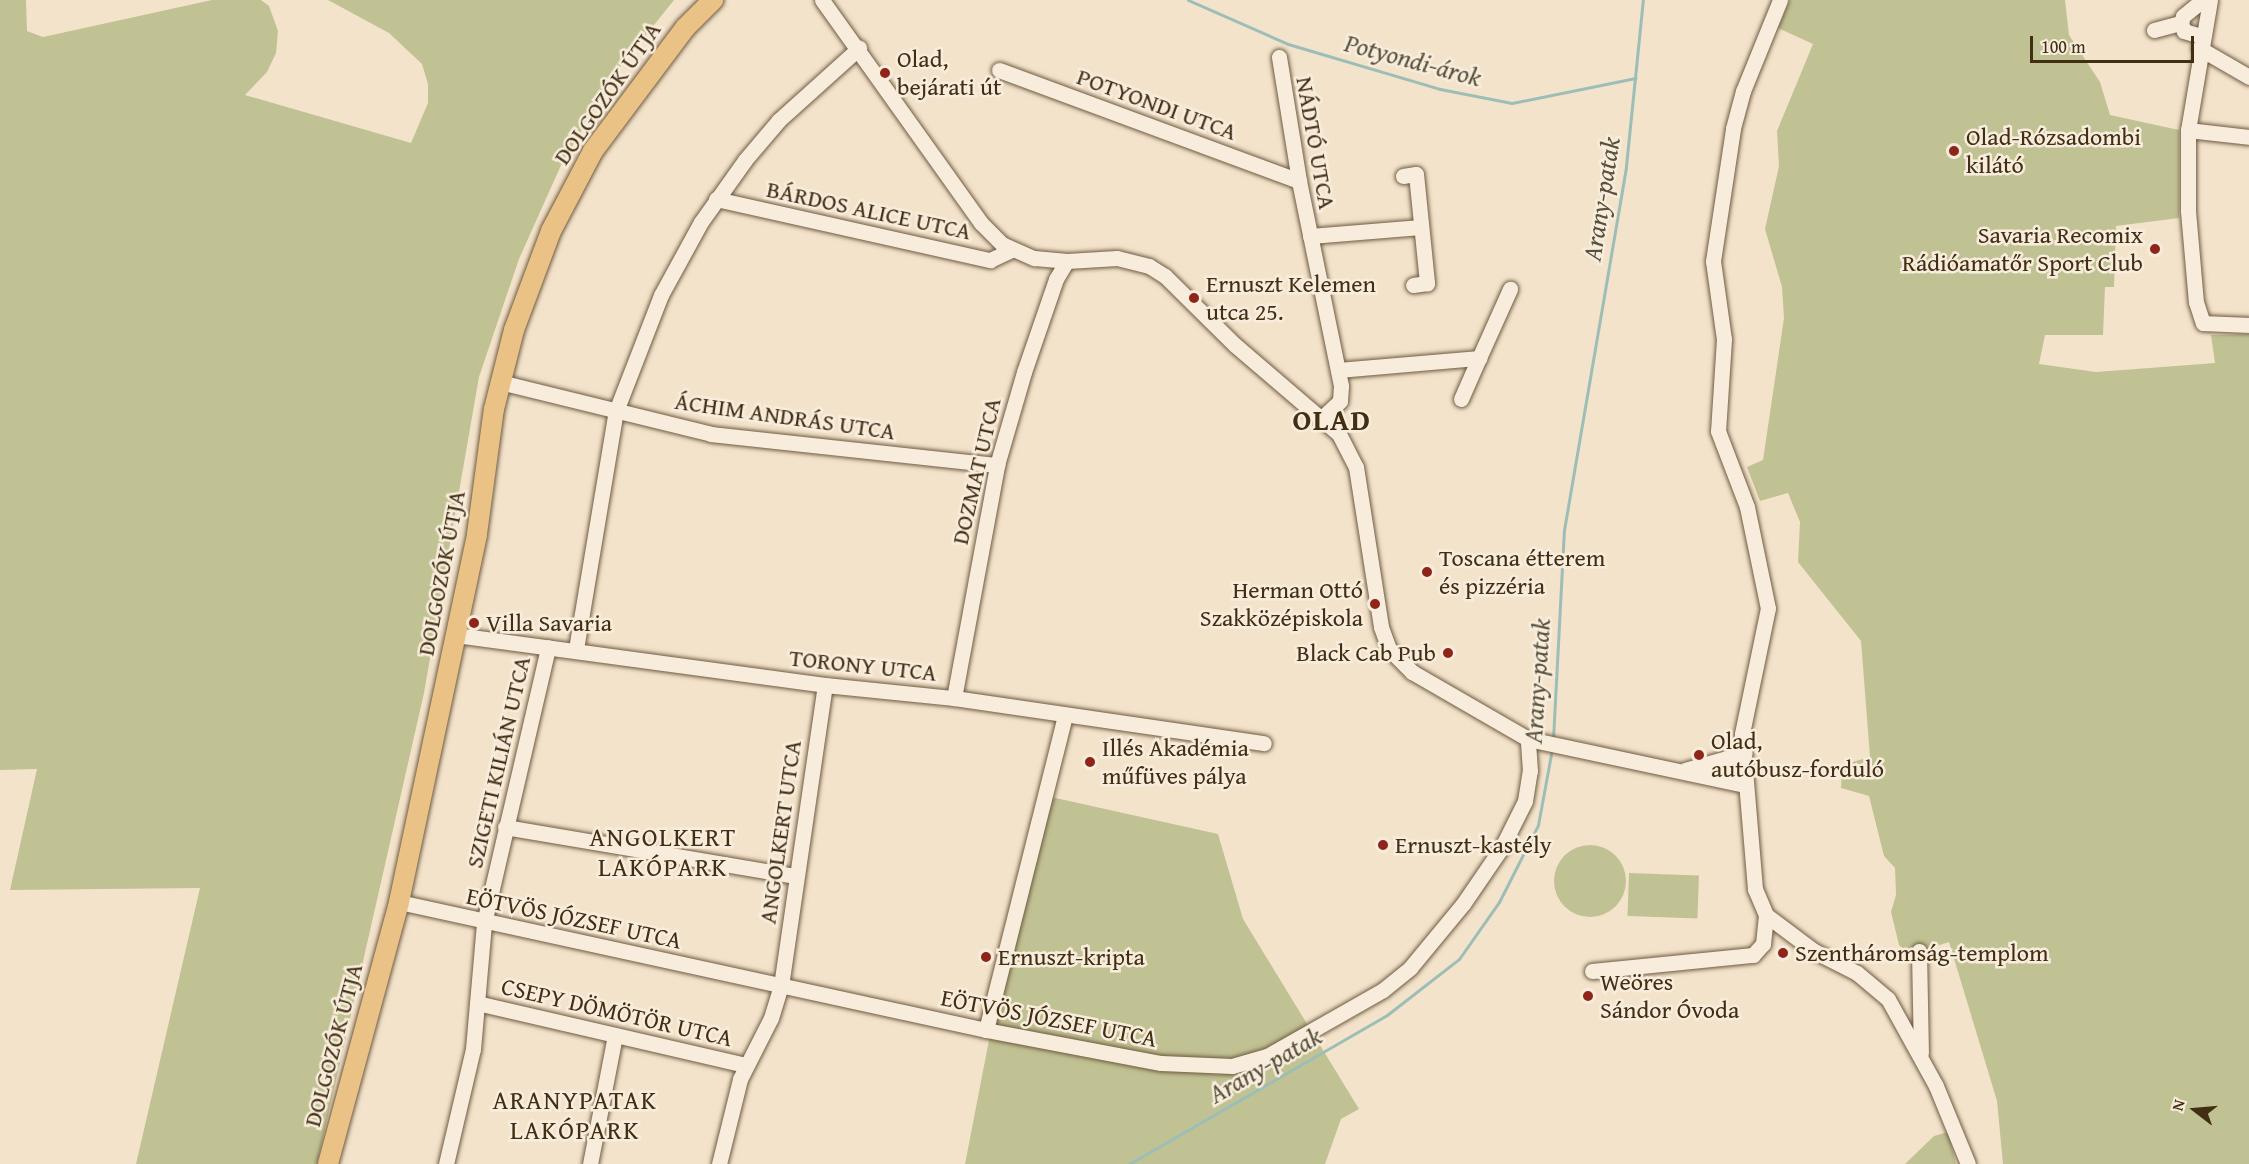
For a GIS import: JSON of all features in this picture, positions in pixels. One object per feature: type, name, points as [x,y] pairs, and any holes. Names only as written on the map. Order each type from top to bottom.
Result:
[{"type":"main road","name":"DOLGOZÓK ÚTJA","points":[[685,28],[701,0]]},
{"type":"main road","name":"DOLGOZÓK ÚTJA","points":[[328,1164],[399,902],[456,635],[500,382],[536,271],[578,177],[610,126],[685,28],[713,0]]},
{"type":"street","points":[[822,0],[839,19],[981,223],[1011,250],[1066,261],[1117,258],[1135,261],[1157,271],[1235,345],[1324,416],[1340,434],[1356,467],[1377,612],[1389,649],[1412,672],[1532,741],[1744,785]]},
{"type":"street","points":[[830,0],[839,19]]},
{"type":"street","points":[[1592,971],[1753,955],[1763,944],[1766,915],[1755,889],[1744,785],[1745,753],[1742,734],[1745,713],[1762,650],[1768,609],[1747,507],[1718,431],[1724,339],[1713,261],[1732,129],[1743,92],[1780,0]]},
{"type":"street","points":[[2203,0],[2183,16],[2181,23],[2184,31],[2249,77]]},
{"type":"street","points":[[2210,0],[2200,42],[2188,130],[2188,211],[2196,302],[2203,323],[2249,325]]},
{"type":"street","points":[[2154,30],[2181,23]]},
{"type":"street","points":[[576,649],[616,411],[661,295],[716,199],[779,120],[859,48]]},
{"type":"street","name":"NÁDTÓ UTCA","points":[[1279,57],[1299,181],[1338,370],[1340,401],[1324,416]]},
{"type":"street","name":"POTYONDI UTCA","points":[[999,70],[1299,181]]},
{"type":"street","points":[[2188,130],[2249,137]]},
{"type":"street","points":[[1403,176],[1416,174],[1427,284],[1413,285]]},
{"type":"street","name":"BÁRDOS ALICE UTCA","points":[[716,199],[990,260],[1011,250]]},
{"type":"street","name":"NÁDTÓ UTCA","points":[[1310,237],[1421,227]]},
{"type":"street","name":"DOZMAT UTCA","points":[[954,698],[997,465],[1024,372],[1056,279],[1066,261]]},
{"type":"street","points":[[1461,399],[1510,289]]},
{"type":"street","points":[[1338,370],[1479,358]]},
{"type":"street","name":"ÁCHIM ANDRÁS UTCA","points":[[500,382],[711,434],[997,465]]},
{"type":"street","name":"TORONY UTCA","points":[[456,635],[576,649],[825,685],[954,698],[1264,743]]},
{"type":"street","name":"SZIGETI KILIÁN UTCA","points":[[446,1164],[473,1049],[484,923],[548,647]]},
{"type":"street","name":"ANGOLKERT UTCA","points":[[718,1164],[728,1118],[746,1065],[771,1018],[781,986],[825,685]]},
{"type":"street","points":[[986,1030],[1065,715]]},
{"type":"street","name":"EÖTVÖS JÓZSEF UTCA","points":[[399,902],[484,923],[986,1030],[1161,1063],[1232,1066],[1267,1056],[1383,990],[1410,968],[1437,938],[1488,869],[1525,801],[1532,741]]},
{"type":"street","points":[[1677,772],[1745,753]]},
{"type":"street","points":[[505,827],[796,876]]},
{"type":"street","points":[[1766,915],[1814,951],[1876,987],[1888,999],[1922,1058],[1952,1120],[1968,1164]]},
{"type":"street","points":[[1919,951],[1922,1058]]},
{"type":"street","name":"CSEPY DÖMÖTÖR UTCA","points":[[477,1003],[746,1065]]},
{"type":"street","points":[[590,1164],[615,1035]]},
{"type":"green space","points":[[0,0],[26,0],[27,31],[43,37],[212,0],[261,0],[269,6],[278,31],[276,53],[267,72],[245,95],[411,143],[428,103],[428,84],[422,64],[389,33],[328,0],[674,0],[618,70],[562,163],[519,259],[479,377],[424,693],[317,1164],[136,1164],[200,888],[10,890],[37,769],[0,770]]},
{"type":"green space","points":[[1790,0],[2065,0],[2069,35],[2100,82],[2110,115],[2179,130],[2179,218],[2116,226],[2114,287],[2105,287],[2103,335],[2045,335],[2039,364],[2096,372],[2215,363],[2211,335],[2249,334],[2249,1164],[2003,1164],[1997,1101],[1949,942],[1909,955],[1899,945],[1891,912],[1896,895],[1895,868],[1884,856],[1869,796],[1841,788],[1842,765],[1870,757],[1861,641],[1798,562],[1800,522],[1788,493],[1760,501],[1747,467],[1763,460],[1784,318],[1782,287],[1765,229],[1779,166],[1777,131],[1813,44],[1778,28]]},
{"type":"green space","points":[[1051,797],[1218,834],[1243,919],[1359,1109],[1341,1119],[1325,1164],[965,1164],[990,1035]]},
{"type":"green space","points":[[1590,845],[1610,851],[1620,861],[1626,881],[1620,901],[1610,911],[1590,917],[1570,911],[1560,901],[1554,881],[1560,861],[1570,851]]},
{"type":"green space","points":[[1629,873],[1699,875],[1697,918],[1627,916]]},
{"type":"green space","points":[[1948,1132],[1956,1164],[1905,1164],[1934,1136]]},
{"type":"waterway","name":"Potyondi-árok","points":[[1188,0],[1288,44],[1440,89],[1512,103],[1636,78]]},
{"type":"waterway","name":"Arany-patak","points":[[1553,739],[1564,530],[1626,166],[1643,0]]},
{"type":"waterway","name":"Arany-patak","points":[[1129,1164],[1387,1015],[1459,959],[1499,902],[1538,825],[1552,749]]},
{"type":"place","name":"Olad, bejárati út","points":[[885,73]]},
{"type":"place","name":"Olad-Rózsadombi kilátó","points":[[1954,151]]},
{"type":"place","name":"Savaria Recomix Rádióamatőr Sport Club","points":[[2155,249]]},
{"type":"place","name":"Ernuszt Kelemen utca 25.","points":[[1194,298]]},
{"type":"place","name":"Toscana étterem és pizzéria","points":[[1427,572]]},
{"type":"place","name":"Herman Ottó Szakközépiskola","points":[[1375,604]]},
{"type":"place","name":"Villa Savaria","points":[[474,623]]},
{"type":"place","name":"Black Cab Pub","points":[[1448,653]]},
{"type":"place","name":"Olad, autóbusz-forduló","points":[[1699,755]]},
{"type":"place","name":"Illés Akadémia műfüves pálya","points":[[1090,762]]},
{"type":"place","name":"Ernuszt-kastély","points":[[1383,845]]},
{"type":"place","name":"Szentháromság-templom","points":[[1783,953]]},
{"type":"place","name":"Ernuszt-kripta","points":[[986,957]]},
{"type":"place","name":"Weöres Sándor Óvoda","points":[[1588,996]]},
{"type":"district","name":"OLAD","points":[[1332,419]]},
{"type":"district","name":"ANGOLKERT LAKÓPARK","points":[[663,852]]},
{"type":"district","name":"ARANYPATAK LAKÓPARK","points":[[575,1115]]}]
